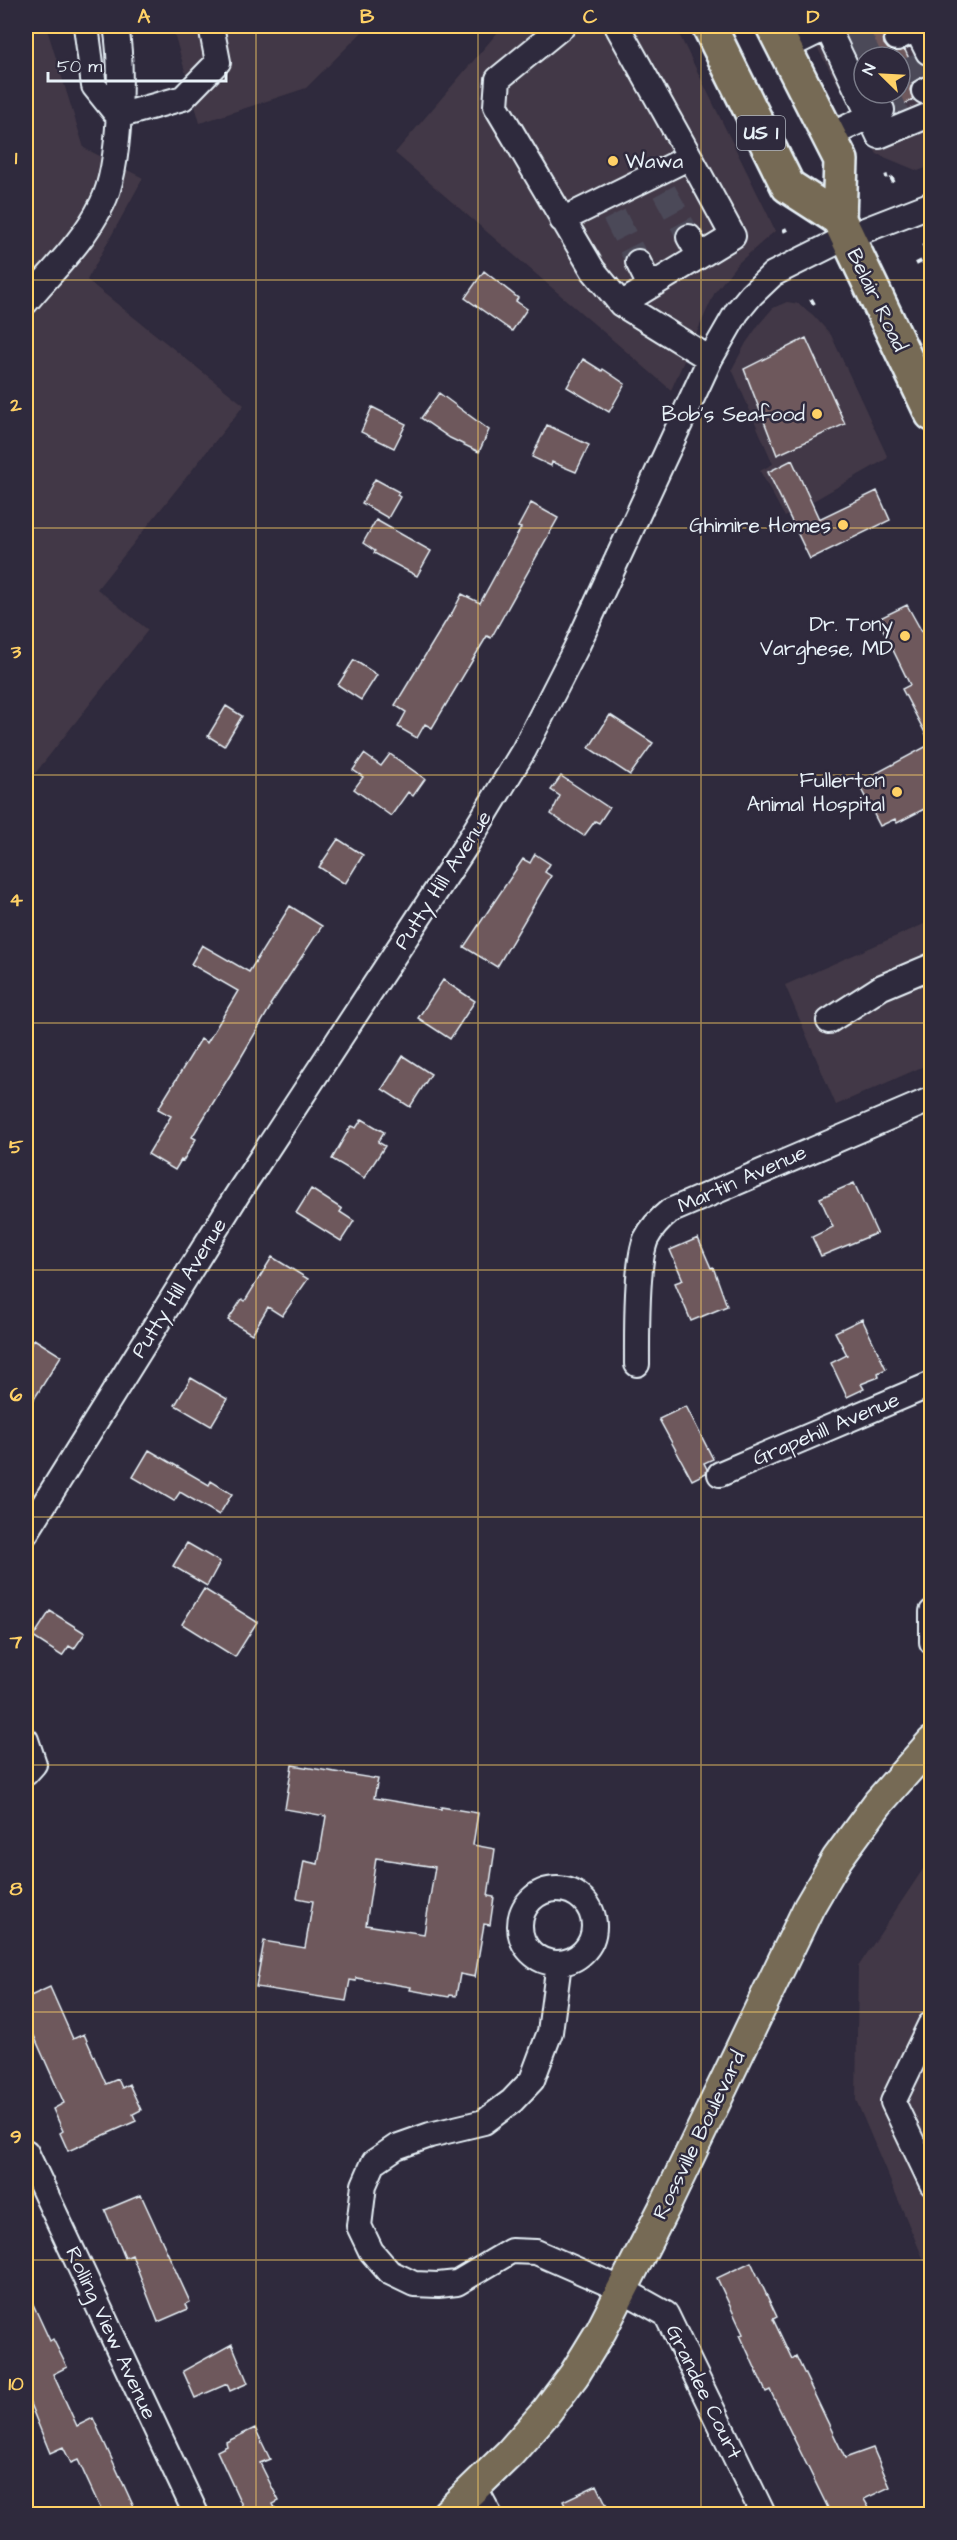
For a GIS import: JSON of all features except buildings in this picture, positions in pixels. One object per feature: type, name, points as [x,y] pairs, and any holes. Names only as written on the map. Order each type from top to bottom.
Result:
[{"type":"highway","name":"US 1","points":[[709,26],[788,186],[843,228]]},
{"type":"highway","name":"Belair Road","points":[[779,37],[841,160],[843,228],[928,398]]},
{"type":"main road","name":"Rossville Boulevard","points":[[447,2514],[517,2445],[574,2375],[623,2290],[809,1907],[837,1859],[878,1803],[932,1742]]},
{"type":"street","points":[[86,26],[94,86],[118,116]]},
{"type":"street","points":[[26,302],[82,235],[101,206],[109,185],[118,116],[120,68],[116,26]]},
{"type":"street","points":[[118,116],[183,98],[218,62],[211,26]]},
{"type":"street","points":[[563,26],[498,79],[496,106],[593,270],[621,304],[710,359]]},
{"type":"street","points":[[617,26],[733,236],[694,247],[650,286],[621,304]]},
{"type":"street","points":[[909,31],[928,52]]},
{"type":"street","points":[[779,37],[840,43],[852,71]]},
{"type":"street","points":[[870,105],[876,113],[879,136],[932,114]]},
{"type":"street","points":[[829,136],[876,113]]},
{"type":"street","points":[[562,220],[610,207],[659,183],[690,157]]},
{"type":"street","name":"Putty Hill Avenue","points":[[26,1533],[237,1195],[465,847],[524,750],[576,648],[710,359],[737,312],[773,274],[843,228],[932,204]]},
{"type":"street","points":[[638,262],[650,286]]},
{"type":"street","points":[[829,1021],[882,987],[932,966]]},
{"type":"street","name":"Martin Avenue","points":[[637,1364],[637,1322],[644,1250],[652,1228],[660,1219],[670,1211],[932,1099]]},
{"type":"street","name":"Grapehill Avenue","points":[[720,1474],[932,1384]]},
{"type":"street","points":[[932,1612],[932,1642]]},
{"type":"street","points":[[26,1740],[33,1764],[26,1773]]},
{"type":"street","name":"Grandee Court","points":[[559,1963],[549,2032],[532,2080],[512,2100],[484,2122],[430,2134],[396,2147],[374,2162],[364,2185],[359,2226],[371,2251],[389,2272],[414,2284],[438,2286],[457,2283],[511,2251],[536,2252],[623,2290],[666,2314],[763,2514]]},
{"type":"street","points":[[930,2025],[893,2102],[932,2184]]},
{"type":"street","name":"Rolling View Avenue","points":[[26,2152],[196,2514]]},
{"type":"street","points":[[475,2488],[489,2514]]},
{"type":"path","points":[[888,177],[894,183]]},
{"type":"path","points":[[916,264],[922,261]]},
{"type":"path","points":[[811,299],[818,307]]},
{"type":"shaded area","points":[[26,26],[46,26],[84,148],[143,178],[87,280],[244,405],[97,589],[148,630],[26,785]]},
{"type":"shaded area","points":[[172,26],[368,26],[306,88],[200,123]]},
{"type":"shaded area","points":[[503,26],[675,26],[768,215],[775,231],[737,264],[715,292],[671,390],[395,153]]},
{"type":"shaded area","points":[[805,26],[931,26],[931,166],[918,171],[877,154]]},
{"type":"shaded area","points":[[787,302],[799,304],[813,315],[831,335],[888,458],[785,517],[760,471],[773,464],[732,369],[760,323],[773,308]]},
{"type":"shaded area","points":[[931,921],[931,1063],[836,1105],[785,985]]},
{"type":"shaded area","points":[[931,1857],[931,2277],[856,2100],[858,1967]]},
{"type":"tunnel","points":[[848,40],[879,26]]},
{"type":"tunnel","points":[[883,45],[897,38]]},
{"type":"tunnel","points":[[912,69],[931,60]]},
{"type":"tunnel","points":[[882,110],[924,91]]},
{"type":"tunnel","points":[[664,191],[689,237]]},
{"type":"tunnel","points":[[614,215],[638,262]]},
{"type":"place","name":"Wawa","points":[[613,161]]},
{"type":"place","name":"Bob's Seafood","points":[[817,414]]},
{"type":"place","name":"Ghimire Homes","points":[[843,525]]},
{"type":"place","name":"Dr. Tony Varghese, MD","points":[[905,636]]},
{"type":"place","name":"Fullerton Animal Hospital","points":[[897,792]]}]
